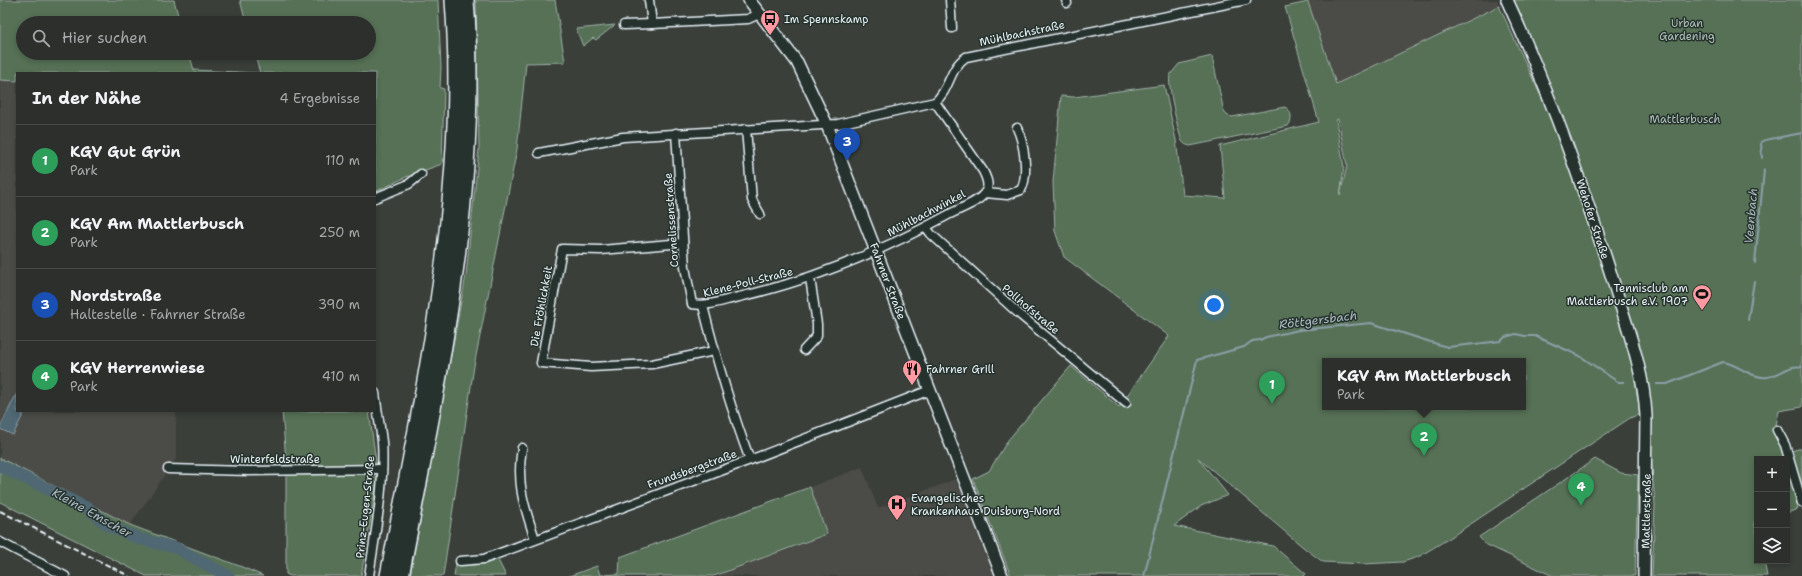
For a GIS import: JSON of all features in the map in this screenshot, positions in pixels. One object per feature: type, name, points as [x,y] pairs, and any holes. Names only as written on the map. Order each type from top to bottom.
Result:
[{"type":"highway","points":[[388,576],[424,388],[438,305],[447,237],[455,123],[453,0]]},
{"type":"highway","points":[[400,576],[450,307],[460,236],[468,123],[466,0]]},
{"type":"street","points":[[649,0],[652,24]]},
{"type":"street","name":"Fahrner Straße","points":[[749,0],[797,62],[827,125],[1002,576]]},
{"type":"street","points":[[950,0],[952,28]]},
{"type":"street","name":"Mühlbachstraße","points":[[935,102],[943,93],[956,65],[966,56],[1246,0]]},
{"type":"street","name":"Wehofer Straße","points":[[1507,0],[1542,78],[1593,218],[1622,311],[1646,400],[1647,447]]},
{"type":"street","points":[[624,25],[748,19],[759,14]]},
{"type":"street","points":[[539,153],[623,137],[838,124],[935,102],[983,171],[988,184],[985,193],[1007,195],[1021,190],[1024,184],[1024,150],[1022,139],[1017,128]]},
{"type":"street","points":[[746,130],[752,200],[760,214]]},
{"type":"street","name":"Cornelissenstraße","points":[[676,133],[685,267],[692,304]]},
{"type":"street","points":[[376,198],[409,184],[421,174]]},
{"type":"street","name":"Mühlbachwinkel","points":[[876,252],[926,227],[979,198],[985,193]]},
{"type":"street","name":"Pollhofstraße","points":[[926,227],[931,234],[1018,313],[1126,403]]},
{"type":"street","name":"Die Fröhlichkeit","points":[[683,243],[601,250],[562,249],[542,363],[591,367],[652,364],[714,351]]},
{"type":"street","name":"Klene-Poll-Straße","points":[[692,304],[703,306],[810,278],[876,252]]},
{"type":"street","name":"Klene-Poll-Straße","points":[[804,350],[817,336],[817,324],[810,278]]},
{"type":"street","points":[[703,306],[714,351],[739,432],[750,460]]},
{"type":"street","name":"Frundsbergstraße","points":[[460,561],[484,559],[750,460],[930,390]]},
{"type":"street","name":"Prinz-Eugen-Straße","points":[[369,576],[382,469],[382,442],[376,400]]},
{"type":"street","points":[[1776,430],[1785,445],[1802,502]]},
{"type":"street","name":"Mattlerstraße","points":[[1644,576],[1647,447]]},
{"type":"street","points":[[522,448],[519,469],[523,506],[535,539]]},
{"type":"street","name":"Winterfeldstraße","points":[[168,469],[250,471],[382,469]]},
{"type":"street","points":[[0,542],[65,576]]},
{"type":"shaded area","points":[[1307,0],[1497,0],[1499,6],[1336,84]]},
{"type":"shaded area","points":[[0,80],[16,81],[16,412],[176,412],[176,459],[130,525],[0,458]]},
{"type":"shaded area","name":"Evangelisches Krankenhaus Duisburg-Nord","points":[[862,467],[878,508],[956,479],[994,576],[714,576],[827,535],[810,487]]},
{"type":"green space","points":[[0,0],[174,0],[178,16],[16,16],[16,60],[191,60],[194,70],[237,72],[16,72],[16,81],[0,80]]},
{"type":"green space","points":[[240,0],[438,0],[441,68],[440,88],[444,89],[442,164],[406,177],[376,192],[376,72],[260,72],[256,60],[376,60],[376,16],[244,16]]},
{"type":"green space","points":[[476,0],[555,0],[565,62],[526,63],[517,149],[474,366],[443,576],[410,576],[466,275],[479,149]]},
{"type":"green space","name":"Mattlerbusch","points":[[1509,0],[1802,0],[1802,407],[1779,411],[1775,430],[1783,446],[1785,456],[1754,456],[1754,564],[1765,564],[1767,576],[1652,576],[1655,505],[1651,455],[1624,311]]},
{"type":"green space","points":[[1308,2],[1336,84],[1499,6],[1558,133],[1597,247],[1633,366],[1640,414],[1630,418],[1448,539],[1418,557],[1403,562],[1363,564],[1323,562],[1303,547],[1198,458],[1228,495],[1201,506],[1174,526],[1273,546],[1306,574],[1304,576],[1011,576],[973,479],[989,471],[1008,440],[1071,366],[1119,407],[1169,336],[1064,257],[1055,231],[1053,182],[1061,96],[1074,97],[1164,85],[1176,140],[1183,195],[1225,198],[1220,146],[1319,122],[1285,7]],"holes":[[[1338,119],[1347,166],[1340,195],[1344,167],[1336,120]]]},
{"type":"green space","points":[[615,25],[596,40],[593,38],[583,46],[576,29]]},
{"type":"green space","points":[[1212,56],[1224,112],[1228,116],[1232,117],[1285,107],[1291,116],[1291,121],[1288,126],[1190,146],[1186,145],[1180,136],[1173,107],[1169,80],[1170,75],[1179,64]]},
{"type":"green space","points":[[282,412],[369,412],[378,476],[361,576],[290,576],[286,574],[286,461]]},
{"type":"green space","points":[[1802,448],[1802,489],[1791,451]]},
{"type":"green space","points":[[0,458],[130,525],[263,576],[146,576],[0,502]]},
{"type":"green space","points":[[1595,459],[1621,473],[1638,475],[1635,576],[1553,576],[1485,544],[1479,537]]},
{"type":"green space","points":[[1790,475],[1798,509],[1790,512]]},
{"type":"green space","points":[[810,487],[827,534],[714,576],[569,576],[597,566],[600,575],[619,574],[620,557]]},
{"type":"green space","points":[[497,558],[506,576],[454,576],[456,563],[476,564]]},
{"type":"water","points":[[16,395],[16,412],[24,412],[13,435],[0,429]]},
{"type":"waterway","name":"Veenbach","points":[[1762,158],[1761,142],[1802,133]]},
{"type":"waterway","name":"Veenbach","points":[[1755,263],[1764,170]]},
{"type":"waterway","name":"Veenbach","points":[[1748,320],[1754,281]]},
{"type":"waterway","name":"Röttgersbach","points":[[1144,576],[1197,360],[1244,347],[1252,341],[1260,340],[1266,337],[1299,330],[1371,323],[1448,347],[1501,341],[1505,337],[1516,334],[1535,336],[1580,356],[1618,382],[1624,382]]},
{"type":"waterway","name":"Röttgersbach","points":[[1657,384],[1667,384],[1723,362],[1729,363],[1750,374],[1761,377],[1776,375],[1792,367],[1802,367]]},
{"type":"waterway","name":"Kleine Emscher","points":[[0,466],[87,508],[109,526],[140,539],[176,548],[228,576]]},
{"type":"railway","points":[[0,511],[129,576]]},
{"type":"place","name":"Im Spennskamp","points":[[770,36]]},
{"type":"place","name":"Nordstraße","points":[[847,161]]},
{"type":"place","name":"Tennisclub am Mattlerbusch e.V. 1907","points":[[1702,311]]},
{"type":"place","name":"Fahrner Grill","points":[[912,386]]},
{"type":"place","name":"KGV Gut Grün","points":[[1272,404]]},
{"type":"place","name":"KGV Am Mattlerbusch","points":[[1424,456]]},
{"type":"place","name":"KGV Herrenwiese","points":[[1581,506]]},
{"type":"place","name":"Evangelisches Krankenhaus Duisburg-Nord","points":[[897,521]]},
{"type":"park label","name":"Urban Gardening","points":[[1687,29]]}]
